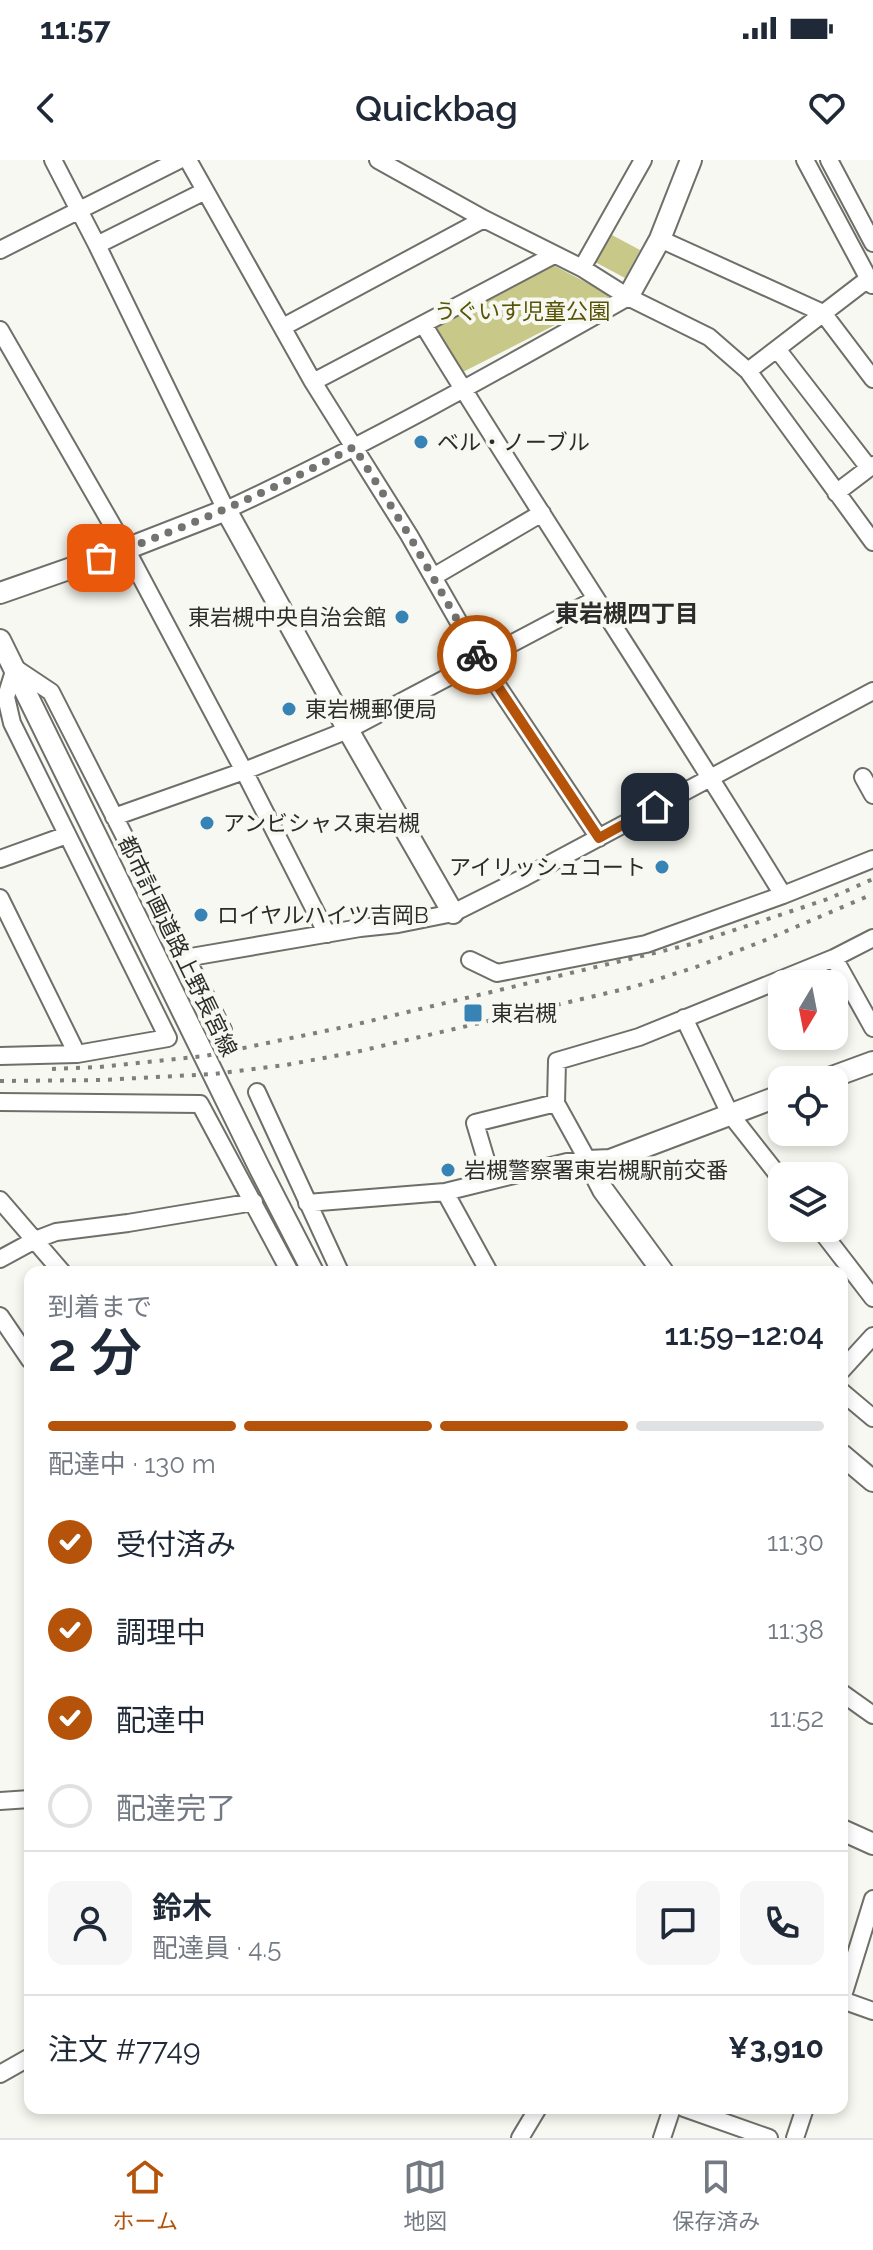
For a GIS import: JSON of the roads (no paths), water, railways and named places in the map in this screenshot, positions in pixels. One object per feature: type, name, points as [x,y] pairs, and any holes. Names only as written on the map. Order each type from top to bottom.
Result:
[{"type":"street","points":[[53,160],[226,510],[453,913]]},
{"type":"street","points":[[0,250],[179,160]]},
{"type":"street","points":[[188,160],[313,382],[481,661],[599,838]]},
{"type":"street","points":[[378,160],[484,219],[582,268],[628,297],[709,337],[748,371],[873,542]]},
{"type":"street","points":[[582,268],[643,160]]},
{"type":"street","points":[[0,593],[226,510],[297,477],[464,390],[628,297],[660,239],[691,160]]},
{"type":"street","points":[[748,371],[823,313],[870,282],[805,160]]},
{"type":"street","points":[[829,160],[873,243]]},
{"type":"street","points":[[97,245],[205,191]]},
{"type":"street","points":[[283,327],[484,219]]},
{"type":"street","points":[[660,239],[823,313],[873,379]]},
{"type":"street","points":[[313,382],[554,255]]},
{"type":"street","points":[[423,324],[783,895]]},
{"type":"street","points":[[0,330],[126,549],[327,934]]},
{"type":"street","points":[[777,349],[871,466],[836,493]]},
{"type":"street","points":[[433,577],[542,513]]},
{"type":"street","points":[[114,817],[348,730],[596,599]]},
{"type":"street","name":"都市計画道路上野長宮線","points":[[0,640],[310,1266]]},
{"type":"street","points":[[0,1056],[77,1054],[168,1038],[12,723],[6,697],[15,668],[51,692],[223,1030]]},
{"type":"street","points":[[185,958],[453,913],[873,691]]},
{"type":"street","points":[[863,777],[873,795]]},
{"type":"street","points":[[0,859],[67,835]]},
{"type":"street","points":[[470,960],[497,973],[646,944],[873,859]]},
{"type":"street","points":[[0,898],[77,1054]]},
{"type":"street","points":[[659,1266],[603,1190],[556,1103],[557,1061],[639,1037],[834,958],[873,938]]},
{"type":"street","points":[[834,958],[873,1028]]},
{"type":"street","points":[[684,1018],[730,1114],[768,1162]]},
{"type":"street","points":[[848,1071],[873,1062]]},
{"type":"street","points":[[257,1092],[337,1266]]},
{"type":"street","points":[[307,1203],[445,1192],[567,1162],[610,1160],[768,1100]]},
{"type":"street","points":[[0,1102],[200,1104],[287,1266]]},
{"type":"street","points":[[492,1180],[475,1123],[556,1103]]},
{"type":"street","points":[[445,1192],[486,1266]]},
{"type":"street","points":[[0,1200],[57,1266]]},
{"type":"street","points":[[0,1259],[56,1232],[254,1202]]},
{"type":"street","points":[[830,1242],[873,1298]]},
{"type":"street","points":[[0,1316],[24,1351]]},
{"type":"street","points":[[848,1363],[873,1336]]},
{"type":"street","points":[[848,1397],[873,1418]]},
{"type":"street","points":[[848,1460],[873,1481]]},
{"type":"street","points":[[848,1697],[873,1715]]},
{"type":"street","points":[[0,1801],[24,1799]]},
{"type":"street","points":[[848,1833],[873,1844]]},
{"type":"street","points":[[848,1980],[873,1899]]},
{"type":"street","points":[[848,2002],[873,2011]]},
{"type":"street","points":[[0,2074],[24,2060]]},
{"type":"street","points":[[520,2138],[534,2114]]},
{"type":"street","points":[[662,2138],[670,2114]]},
{"type":"street","points":[[701,2114],[769,2138]]},
{"type":"street","points":[[795,2138],[803,2114]]},
{"type":"railway","points":[[52,1069],[205,1056],[349,1026],[692,944],[828,899],[873,879]]},
{"type":"railway","points":[[0,1081],[214,1074],[356,1052],[633,987],[696,967],[873,894]]},
{"type":"place","name":"ベル・ノーブル","points":[[421,442]]},
{"type":"place","name":"東岩槻中央自治会館","points":[[402,617]]},
{"type":"place","name":"東岩槻郵便局","points":[[289,709]]},
{"type":"place","name":"アンビシャス東岩槻","points":[[207,823]]},
{"type":"place","name":"アイリッシュコート","points":[[662,867]]},
{"type":"place","name":"ロイヤルハイツ吉岡B","points":[[201,915]]},
{"type":"place","name":"東岩槻","points":[[473,1013]]},
{"type":"place","name":"岩槻警察署東岩槻駅前交番","points":[[448,1170]]},
{"type":"district","name":"東岩槻四丁目","points":[[627,614]]},
{"type":"park label","name":"うぐいす児童公園","points":[[522,311]]}]
